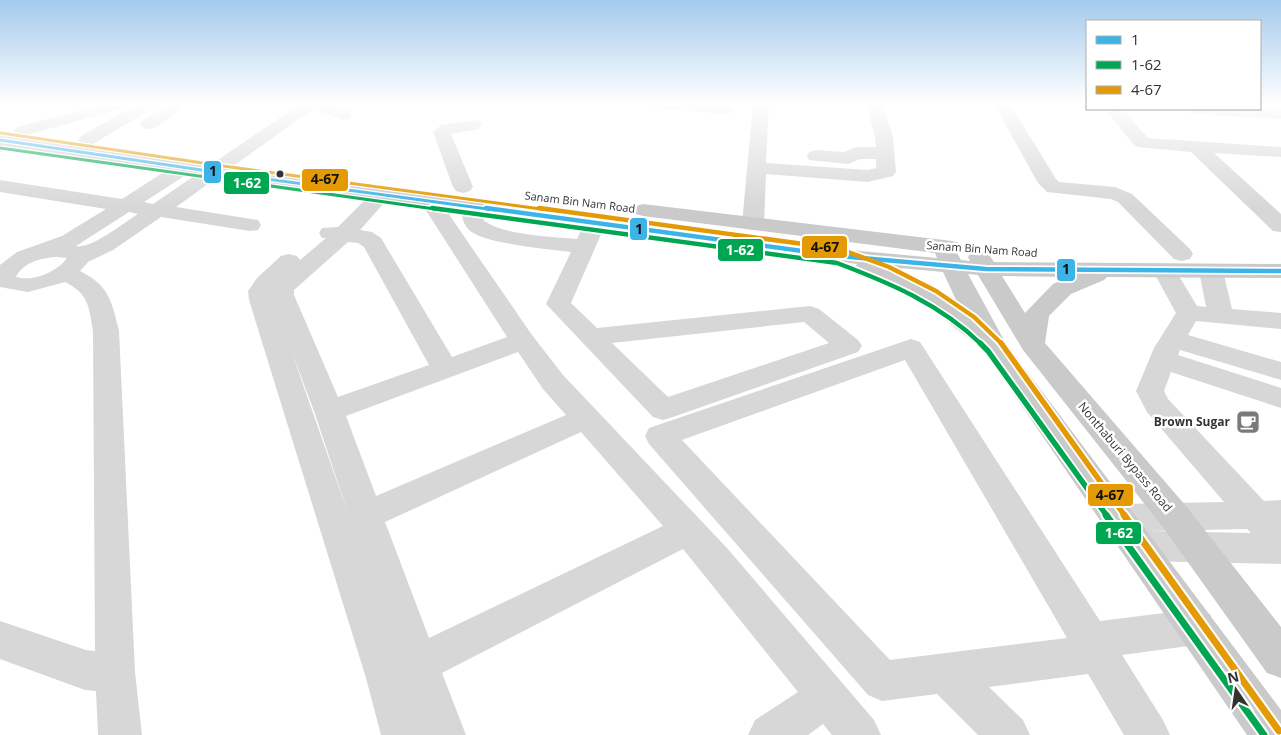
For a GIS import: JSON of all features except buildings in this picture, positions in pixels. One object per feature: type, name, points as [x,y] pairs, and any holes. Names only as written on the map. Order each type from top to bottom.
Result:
[{"type":"main road","name":"Sanam Bin Nam Road","points":[[9,140],[87,140],[233,159],[365,185],[430,201],[467,197],[595,223],[839,256],[964,259],[1112,270],[1173,262],[1281,255]]},
{"type":"main road","name":"Sanam Bin Nam Road","points":[[9,140],[215,172],[753,224],[964,259],[1077,254],[1173,262],[1211,271],[1281,272]]},
{"type":"main road","points":[[839,256],[884,273],[919,290],[959,315],[994,346],[1274,735]]},
{"type":"main road","points":[[964,259],[994,346]]},
{"type":"main road","name":"Nonthaburi Bypass Road","points":[[964,259],[1174,516],[1281,659]]},
{"type":"main road","points":[[1032,344],[1037,314],[1062,289],[1081,279],[1112,270]]},
{"type":"street","points":[[6,267],[4,276],[6,281],[16,285],[41,283],[63,261],[105,245],[262,138]]},
{"type":"street","points":[[444,138],[467,197],[472,218],[477,226],[492,233],[584,247]]},
{"type":"street","points":[[753,224],[758,138]]},
{"type":"street","points":[[756,168],[831,174],[877,175],[886,172],[886,153],[882,138]]},
{"type":"street","points":[[1022,138],[1048,183],[1054,188],[1115,193],[1125,198],[1173,262],[1189,313],[1168,350],[1150,391],[1158,405],[1269,515],[1281,547],[1197,548],[1139,546]]},
{"type":"street","points":[[1138,138],[1144,143],[1281,152]]},
{"type":"street","points":[[1197,147],[1281,226]]},
{"type":"street","points":[[780,154],[846,159],[856,153],[886,153]]},
{"type":"street","points":[[63,261],[70,241],[185,167]]},
{"type":"street","points":[[365,185],[332,233],[287,283],[271,290],[282,295],[300,375],[403,671],[444,735]]},
{"type":"street","points":[[0,186],[250,225]]},
{"type":"street","points":[[430,201],[523,341],[554,382],[714,560],[859,735]]},
{"type":"street","points":[[590,337],[810,314],[849,346],[663,410],[590,337],[558,304],[595,223]]},
{"type":"street","points":[[332,233],[364,237],[373,243],[445,368]]},
{"type":"street","points":[[63,261],[87,282],[99,297],[106,331],[115,672],[120,735]]},
{"type":"street","points":[[1211,271],[1221,317]]},
{"type":"street","points":[[1189,313],[1281,321]]},
{"type":"street","points":[[329,410],[523,341]]},
{"type":"street","points":[[1148,735],[1094,647],[911,348],[660,436],[882,681],[945,673],[1094,647],[1196,627]]},
{"type":"street","points":[[1168,350],[1281,371]]},
{"type":"street","points":[[1168,350],[1281,398]]},
{"type":"street","points":[[300,375],[329,410],[366,515],[403,671],[403,735]]},
{"type":"street","points":[[366,515],[586,418]]},
{"type":"street","points":[[1119,518],[1269,515]]},
{"type":"street","points":[[403,671],[686,531]]},
{"type":"street","points":[[0,640],[67,662],[85,670],[115,672]]},
{"type":"street","points":[[945,673],[1008,735]]},
{"type":"street","points":[[770,735],[827,697]]},
{"type":"transit line","name":"4-67","points":[[37,138],[216,165],[840,249],[873,260],[905,274],[951,300],[974,317],[1000,341],[1279,731]]},
{"type":"transit line","name":"1","points":[[0,140],[215,172],[839,256],[986,269],[1281,271]]},
{"type":"transit line","name":"1-62","points":[[0,148],[214,179],[837,263],[898,288],[927,302],[954,320],[988,351],[1264,735]]},
{"type":"place","name":"Brown Sugar","points":[[1248,422]]}]
